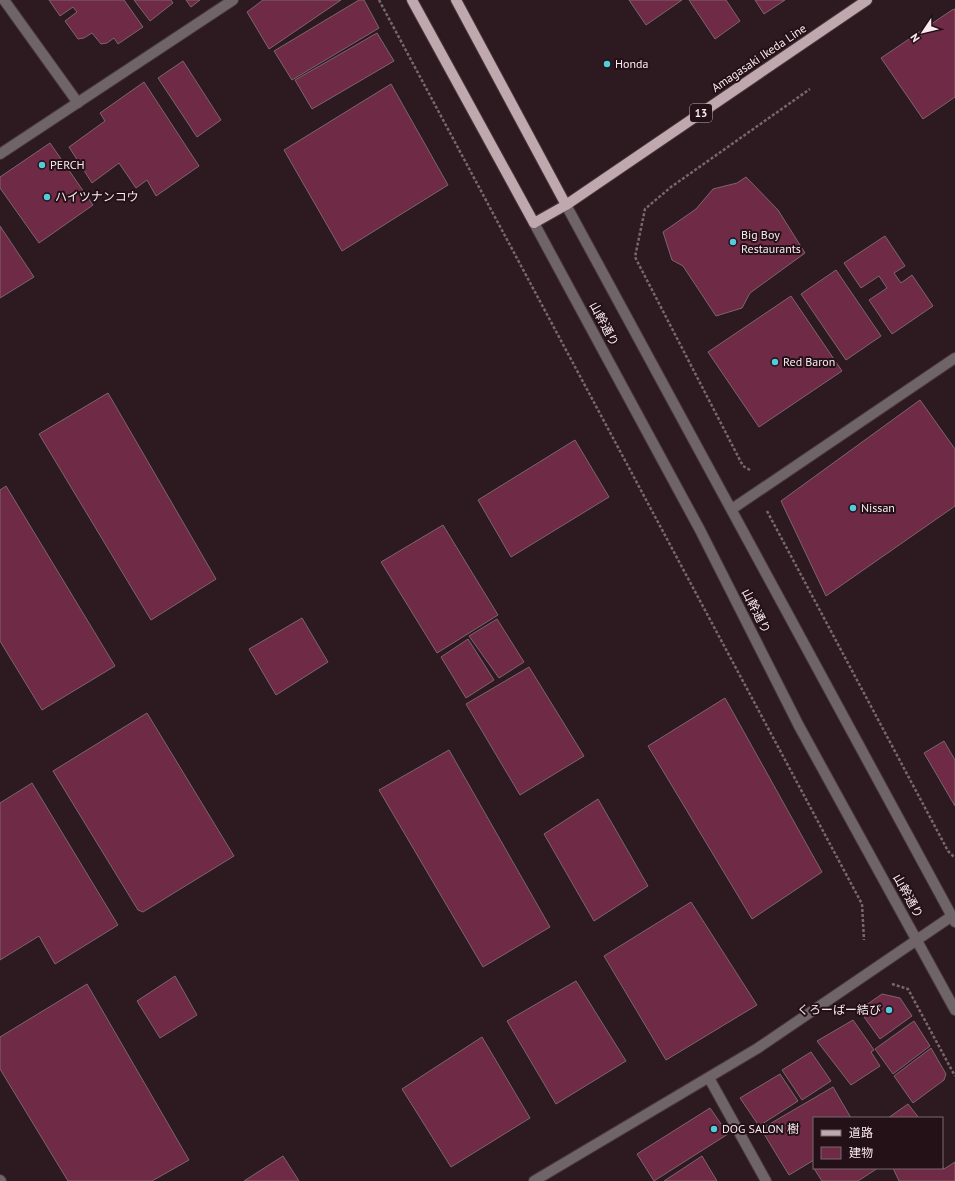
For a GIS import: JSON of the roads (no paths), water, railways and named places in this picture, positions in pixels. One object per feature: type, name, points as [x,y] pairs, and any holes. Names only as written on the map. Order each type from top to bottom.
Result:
[{"type":"main road","points":[[412,0],[534,223]]},
{"type":"main road","points":[[456,0],[566,205]]},
{"type":"main road","name":"Amagasaki Ikeda Line","points":[[534,223],[566,205],[867,0]]},
{"type":"street","points":[[4,0],[78,104]]},
{"type":"street","points":[[0,154],[78,104],[233,0]]},
{"type":"street","name":"山幹通り","points":[[566,205],[954,917]]},
{"type":"street","name":"山幹通り","points":[[534,223],[700,530],[799,726],[955,1010]]},
{"type":"street","points":[[732,509],[955,358]]},
{"type":"street","points":[[534,1181],[709,1078],[816,1009],[917,939],[954,917]]},
{"type":"street","points":[[709,1078],[766,1181]]},
{"type":"place","name":"Honda","points":[[607,64]]},
{"type":"place","name":"PERCH","points":[[42,165]]},
{"type":"place","name":"ハイツナンコウ","points":[[47,197]]},
{"type":"place","name":"Big Boy Restaurants","points":[[733,242]]},
{"type":"place","name":"Red Baron","points":[[775,362]]},
{"type":"place","name":"Nissan","points":[[853,508]]},
{"type":"place","name":"くろーばー結び","points":[[889,1010]]},
{"type":"place","name":"DOG SALON 樹","points":[[714,1129]]}]
